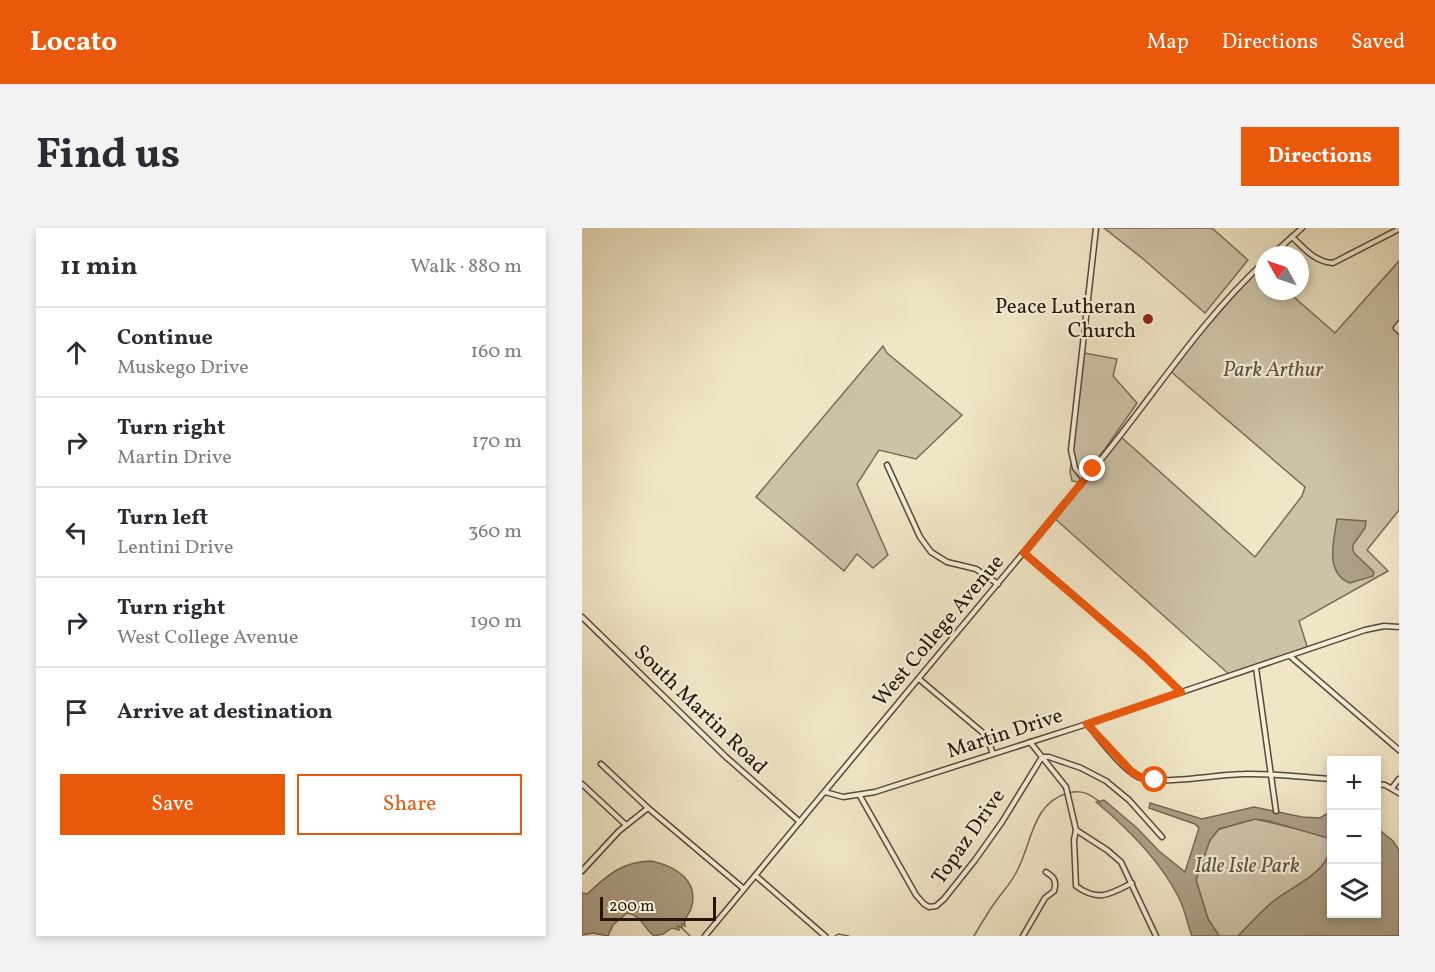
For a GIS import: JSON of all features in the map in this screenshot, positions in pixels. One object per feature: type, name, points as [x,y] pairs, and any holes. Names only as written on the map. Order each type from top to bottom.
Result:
[{"type":"street","points":[[1084,479],[1075,468],[1071,450],[1096,228]]},
{"type":"street","points":[[1282,246],[1302,228]]},
{"type":"street","points":[[1292,237],[1322,262],[1333,263],[1399,229]]},
{"type":"street","name":"West College Avenue","points":[[705,936],[1128,426],[1204,325],[1255,271]]},
{"type":"street","points":[[1399,324],[1396,328],[1399,331]]},
{"type":"street","points":[[887,465],[920,537],[931,552],[947,562],[976,569],[998,584]]},
{"type":"street","points":[[1024,553],[1146,658],[1181,692]]},
{"type":"street","name":"South Martin Road","points":[[582,617],[726,757],[800,822]]},
{"type":"street","name":"Martin Drive","points":[[825,792],[838,797],[860,796],[1087,724],[1365,630],[1384,626],[1399,627]]},
{"type":"street","points":[[1290,656],[1399,750]]},
{"type":"street","points":[[1256,668],[1276,811]]},
{"type":"street","points":[[919,679],[982,732],[993,754]]},
{"type":"street","points":[[1087,724],[1124,765],[1143,778],[1155,780],[1272,774],[1327,779]]},
{"type":"street","points":[[1030,742],[1066,787],[1069,796],[1076,830],[1074,847],[1076,885],[1092,895],[1103,896],[1132,883]]},
{"type":"street","points":[[1042,757],[1049,757],[1100,777],[1129,800],[1162,837]]},
{"type":"street","name":"Topaz Drive","points":[[860,796],[916,895],[924,904],[932,908],[950,893],[981,852],[1042,757]]},
{"type":"street","points":[[601,764],[648,808],[744,889]]},
{"type":"street","points":[[1392,788],[1399,779]]},
{"type":"street","points":[[582,784],[626,825]]},
{"type":"street","points":[[1381,784],[1399,793]]},
{"type":"street","points":[[582,870],[626,825],[648,808]]},
{"type":"street","points":[[1076,830],[1117,858],[1125,868],[1156,936]]},
{"type":"street","points":[[1023,936],[1045,898],[1054,891],[1056,882],[1054,877],[1047,872]]},
{"type":"street","points":[[756,876],[825,936]]},
{"type":"green space","points":[[1104,228],[1212,228],[1248,260],[1205,313]]},
{"type":"green space","name":"Park Arthur","points":[[1399,261],[1399,510],[1367,550],[1388,571],[1299,621],[1308,649],[1231,676],[1053,517],[1120,436],[1255,557],[1302,496],[1305,487],[1169,370],[1255,272],[1255,300],[1297,300],[1335,333]]},
{"type":"green space","points":[[883,346],[887,353],[962,415],[916,459],[879,450],[857,484],[888,555],[873,568],[857,554],[844,571],[756,497]]},
{"type":"green space","points":[[1084,353],[1117,359],[1113,376],[1137,403],[1105,449],[1078,482],[1072,481],[1070,472]]},
{"type":"green space","name":"Idle Isle Park","points":[[1255,819],[1327,836],[1327,859],[1313,875],[1270,904],[1238,936],[1219,936],[1208,919],[1196,880],[1201,860],[1210,840],[1219,829]]},
{"type":"shaded area","points":[[1337,519],[1366,521],[1365,528],[1353,545],[1353,550],[1374,572],[1373,576],[1350,583],[1337,572],[1333,546]]},
{"type":"shaded area","points":[[1104,800],[1185,872],[1199,828],[1195,824],[1149,808],[1150,803],[1202,819],[1254,807],[1302,817],[1320,818],[1327,814],[1327,838],[1255,819],[1219,829],[1210,840],[1196,880],[1208,919],[1219,936],[1192,936],[1178,896],[1162,870],[1119,822],[1096,802]]},
{"type":"shaded area","points":[[1381,831],[1393,841],[1399,850],[1399,936],[1238,936],[1270,904],[1321,867],[1327,859],[1327,918],[1381,918]]},
{"type":"shaded area","points":[[651,861],[677,871],[689,882],[693,899],[691,909],[685,919],[685,926],[682,924],[682,928],[678,926],[679,930],[672,928],[663,934],[654,936],[639,919],[627,913],[613,925],[608,936],[593,933],[582,935],[582,893],[587,894],[609,875],[623,867]]},
{"type":"waterway","points":[[974,936],[1015,875],[1035,825],[1047,805],[1056,798],[1078,792],[1089,795],[1101,803]]},
{"type":"waterway","points":[[682,928],[690,936]]},
{"type":"waterway","points":[[835,936],[838,934],[849,936]]},
{"type":"place","name":"Peace Lutheran Church","points":[[1148,319]]},
{"type":"route","points":[[1093,469],[1024,553],[1146,658],[1181,692],[1087,724],[1131,771],[1140,777],[1155,780]]}]
